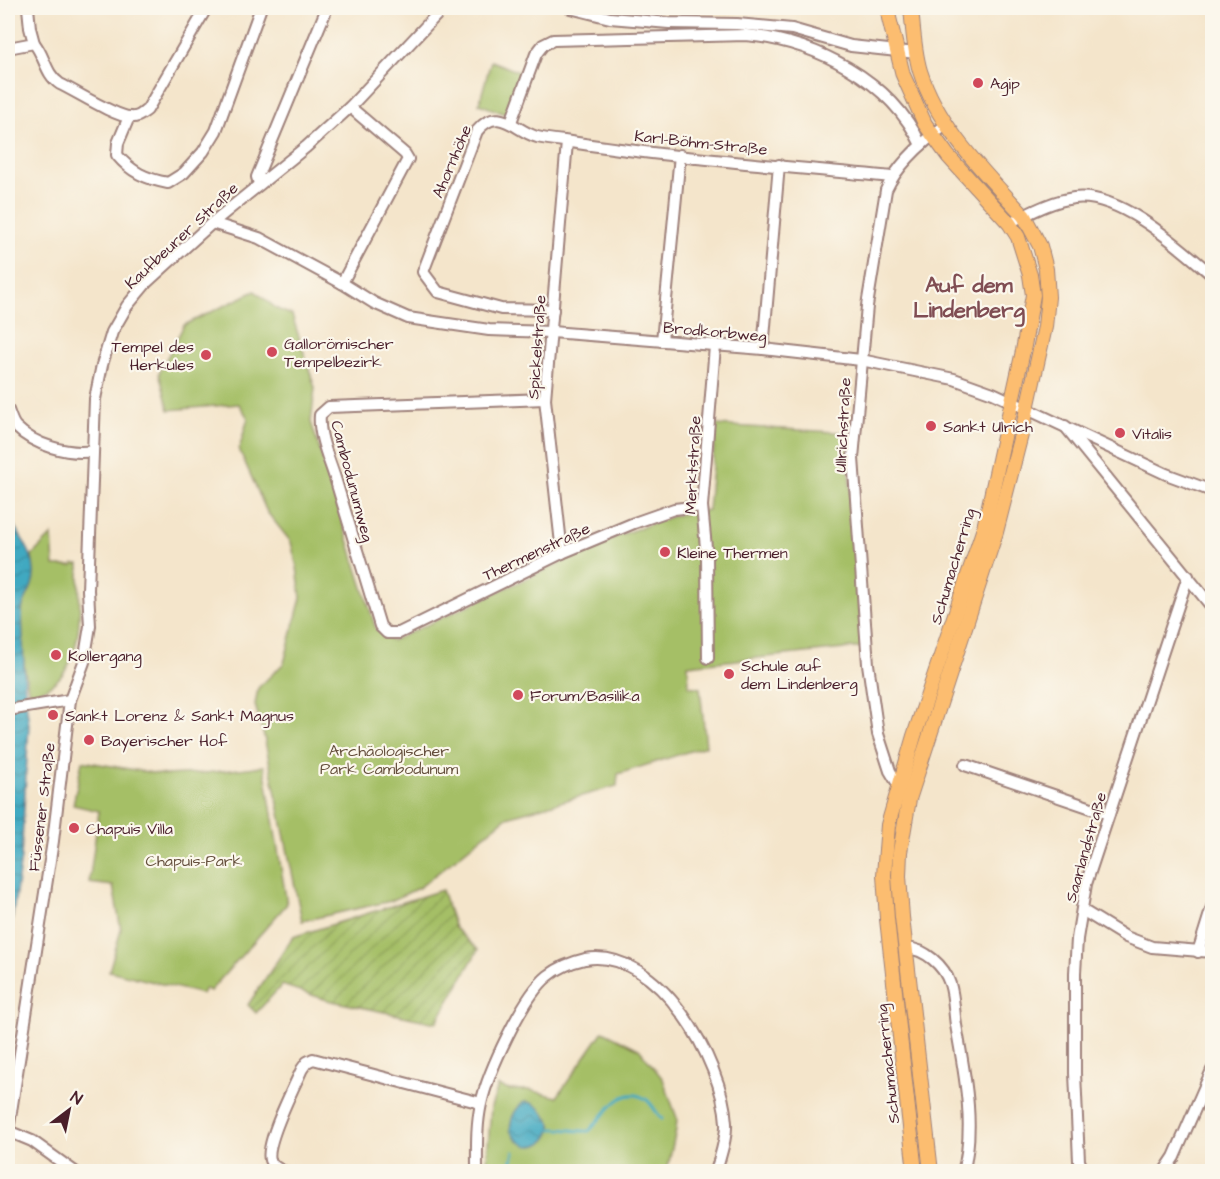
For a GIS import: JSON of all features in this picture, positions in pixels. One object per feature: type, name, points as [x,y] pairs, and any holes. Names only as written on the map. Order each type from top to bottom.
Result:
[{"type":"main road","name":"Schumacherring","points":[[888,8],[903,75],[932,135],[1009,223],[1018,237],[1025,254],[1033,295],[984,528],[921,739]]},
{"type":"main road","name":"Schumacherring","points":[[911,8],[916,53],[923,78],[959,142],[1024,216],[1040,246],[1046,269],[1048,297],[1045,327],[996,532],[914,759],[899,786],[888,825],[884,876],[887,919],[915,1172]]},
{"type":"main road","name":"Schumacherring","points":[[914,759],[900,852],[899,876],[931,1172]]},
{"type":"street","points":[[28,8],[31,36],[42,53],[46,68],[52,78],[129,117],[138,117],[147,110],[204,12],[204,8]]},
{"type":"street","points":[[259,184],[257,177],[327,8]]},
{"type":"street","name":"Kaufbeurer Straße","points":[[70,700],[84,662],[90,626],[88,590],[95,399],[112,332],[127,306],[147,282],[212,223],[306,147],[350,107],[443,8]]},
{"type":"street","points":[[570,8],[610,18],[792,29],[851,46],[916,53]]},
{"type":"street","points":[[129,117],[118,143],[117,155],[124,164],[148,179],[168,183],[184,173],[203,152],[216,132],[260,10]]},
{"type":"street","points":[[511,122],[536,54],[543,45],[553,40],[746,35],[806,48],[846,67],[899,110],[912,126],[921,145]]},
{"type":"street","points":[[8,48],[34,43]]},
{"type":"street","points":[[342,283],[408,159],[350,107]]},
{"type":"street","name":"Ahornhöhe","points":[[511,122],[493,120],[485,122],[477,131],[423,272],[438,292],[501,309],[553,310]]},
{"type":"street","name":"Karl-Böhm-Straße","points":[[511,122],[535,136],[567,142],[892,177]]},
{"type":"street","name":"Ullrichstraße","points":[[899,786],[890,771],[878,734],[868,664],[852,458],[870,288],[885,200],[892,177],[921,145],[947,123]]},
{"type":"street","name":"Spickelstraße","points":[[562,554],[545,399],[567,142]]},
{"type":"street","points":[[662,341],[680,155]]},
{"type":"street","points":[[763,349],[779,165]]},
{"type":"street","points":[[1009,223],[1048,204],[1072,198],[1101,199],[1129,211],[1212,275]]},
{"type":"street","name":"Brodkorbweg","points":[[212,223],[259,238],[374,303],[408,318],[489,330],[552,332],[763,349],[861,360],[954,379],[1012,401],[1167,474],[1212,491]]},
{"type":"street","name":"Merktstraße","points":[[708,658],[707,558],[702,506],[716,346]]},
{"type":"street","name":"Cambodunumweg","points":[[387,633],[380,626],[350,529],[323,438],[320,415],[329,407],[545,399]]},
{"type":"street","points":[[8,410],[15,426],[34,440],[54,448],[83,453],[93,451]]},
{"type":"street","points":[[1063,424],[1212,607]]},
{"type":"street","name":"Thermenstraße","points":[[387,633],[399,633],[562,554],[634,524],[674,509],[702,506]]},
{"type":"street","name":"Saarlandstraße","points":[[1084,1172],[1079,1161],[1075,1073],[1077,939],[1086,884],[1188,576]]},
{"type":"street","points":[[8,710],[70,700]]},
{"type":"street","name":"Füssener Straße","points":[[8,1131],[53,841],[70,700]]},
{"type":"street","points":[[965,765],[1109,814]]},
{"type":"street","points":[[1198,952],[1212,908]]},
{"type":"street","points":[[1082,910],[1126,937],[1152,947],[1212,952]]},
{"type":"street","points":[[906,948],[914,948],[932,957],[950,982],[967,1092],[967,1156],[963,1172]]},
{"type":"street","points":[[477,1172],[481,1103],[499,1052],[526,1003],[547,977],[568,964],[586,959],[602,959],[635,970],[663,991],[680,1008],[696,1034],[714,1072],[725,1111],[727,1126],[716,1172]]},
{"type":"street","points":[[285,1172],[271,1162],[272,1140],[302,1069],[307,1062],[313,1059],[481,1103]]},
{"type":"street","points":[[1164,1172],[1174,1157],[1212,1070]]},
{"type":"street","points":[[8,1131],[32,1141],[75,1172]]},
{"type":"green space","points":[[491,61],[522,73],[508,115],[479,104]]},
{"type":"green space","name":"Archäologischer Park Cambodunum","points":[[255,291],[277,309],[292,315],[315,388],[311,422],[376,629],[392,641],[620,535],[676,515],[708,510],[716,425],[850,433],[848,458],[863,647],[688,665],[689,686],[700,688],[706,746],[618,774],[617,786],[507,817],[420,887],[391,901],[302,921],[264,736],[255,705],[258,688],[284,663],[301,598],[291,542],[267,512],[239,449],[248,418],[239,404],[169,410],[159,373],[184,325]]},
{"type":"green space","points":[[52,535],[54,566],[79,564],[79,622],[71,660],[62,675],[48,687],[29,694],[22,641],[22,609],[32,583],[32,555]]},
{"type":"green space","name":"Chapuis-Park","points":[[82,761],[165,775],[264,766],[287,904],[210,991],[205,988],[202,994],[109,971],[121,930],[113,886],[89,883],[99,811],[73,805]]},
{"type":"green space","points":[[442,890],[455,928],[478,950],[436,1023],[327,1000],[282,985],[256,1013],[248,1005],[293,937]]},
{"type":"green space","points":[[603,1031],[639,1049],[663,1079],[677,1118],[667,1171],[486,1172],[491,1107],[498,1086],[509,1090],[530,1090],[557,1097]]},
{"type":"water","points":[[8,516],[32,558],[34,576],[22,611],[25,692],[29,725],[21,858],[8,950]]},
{"type":"water","points":[[524,1102],[537,1106],[551,1123],[549,1135],[537,1145],[531,1146],[520,1142],[510,1130],[514,1115]]},
{"type":"waterway","points":[[552,1129],[589,1131],[607,1110],[621,1098],[629,1095],[638,1095],[647,1100],[662,1119]]},
{"type":"waterway","points":[[509,1172],[514,1152]]},
{"type":"place","name":"Agip","points":[[978,83]]},
{"type":"place","name":"Gallorömischer Tempelbezirk","points":[[272,352]]},
{"type":"place","name":"Tempel des Herkules","points":[[206,355]]},
{"type":"place","name":"Sankt Ulrich","points":[[931,426]]},
{"type":"place","name":"Vitalis","points":[[1120,433]]},
{"type":"place","name":"Kleine Thermen","points":[[665,552]]},
{"type":"place","name":"Kollergang","points":[[56,655]]},
{"type":"place","name":"Schule auf dem Lindenberg","points":[[729,674]]},
{"type":"place","name":"Forum/Basilika","points":[[518,695]]},
{"type":"place","name":"Sankt Lorenz & Sankt Magnus","points":[[53,715]]},
{"type":"place","name":"Bayerischer Hof","points":[[89,740]]},
{"type":"place","name":"Chapuis Villa","points":[[74,828]]},
{"type":"district","name":"Auf dem Lindenberg","points":[[969,296]]}]
